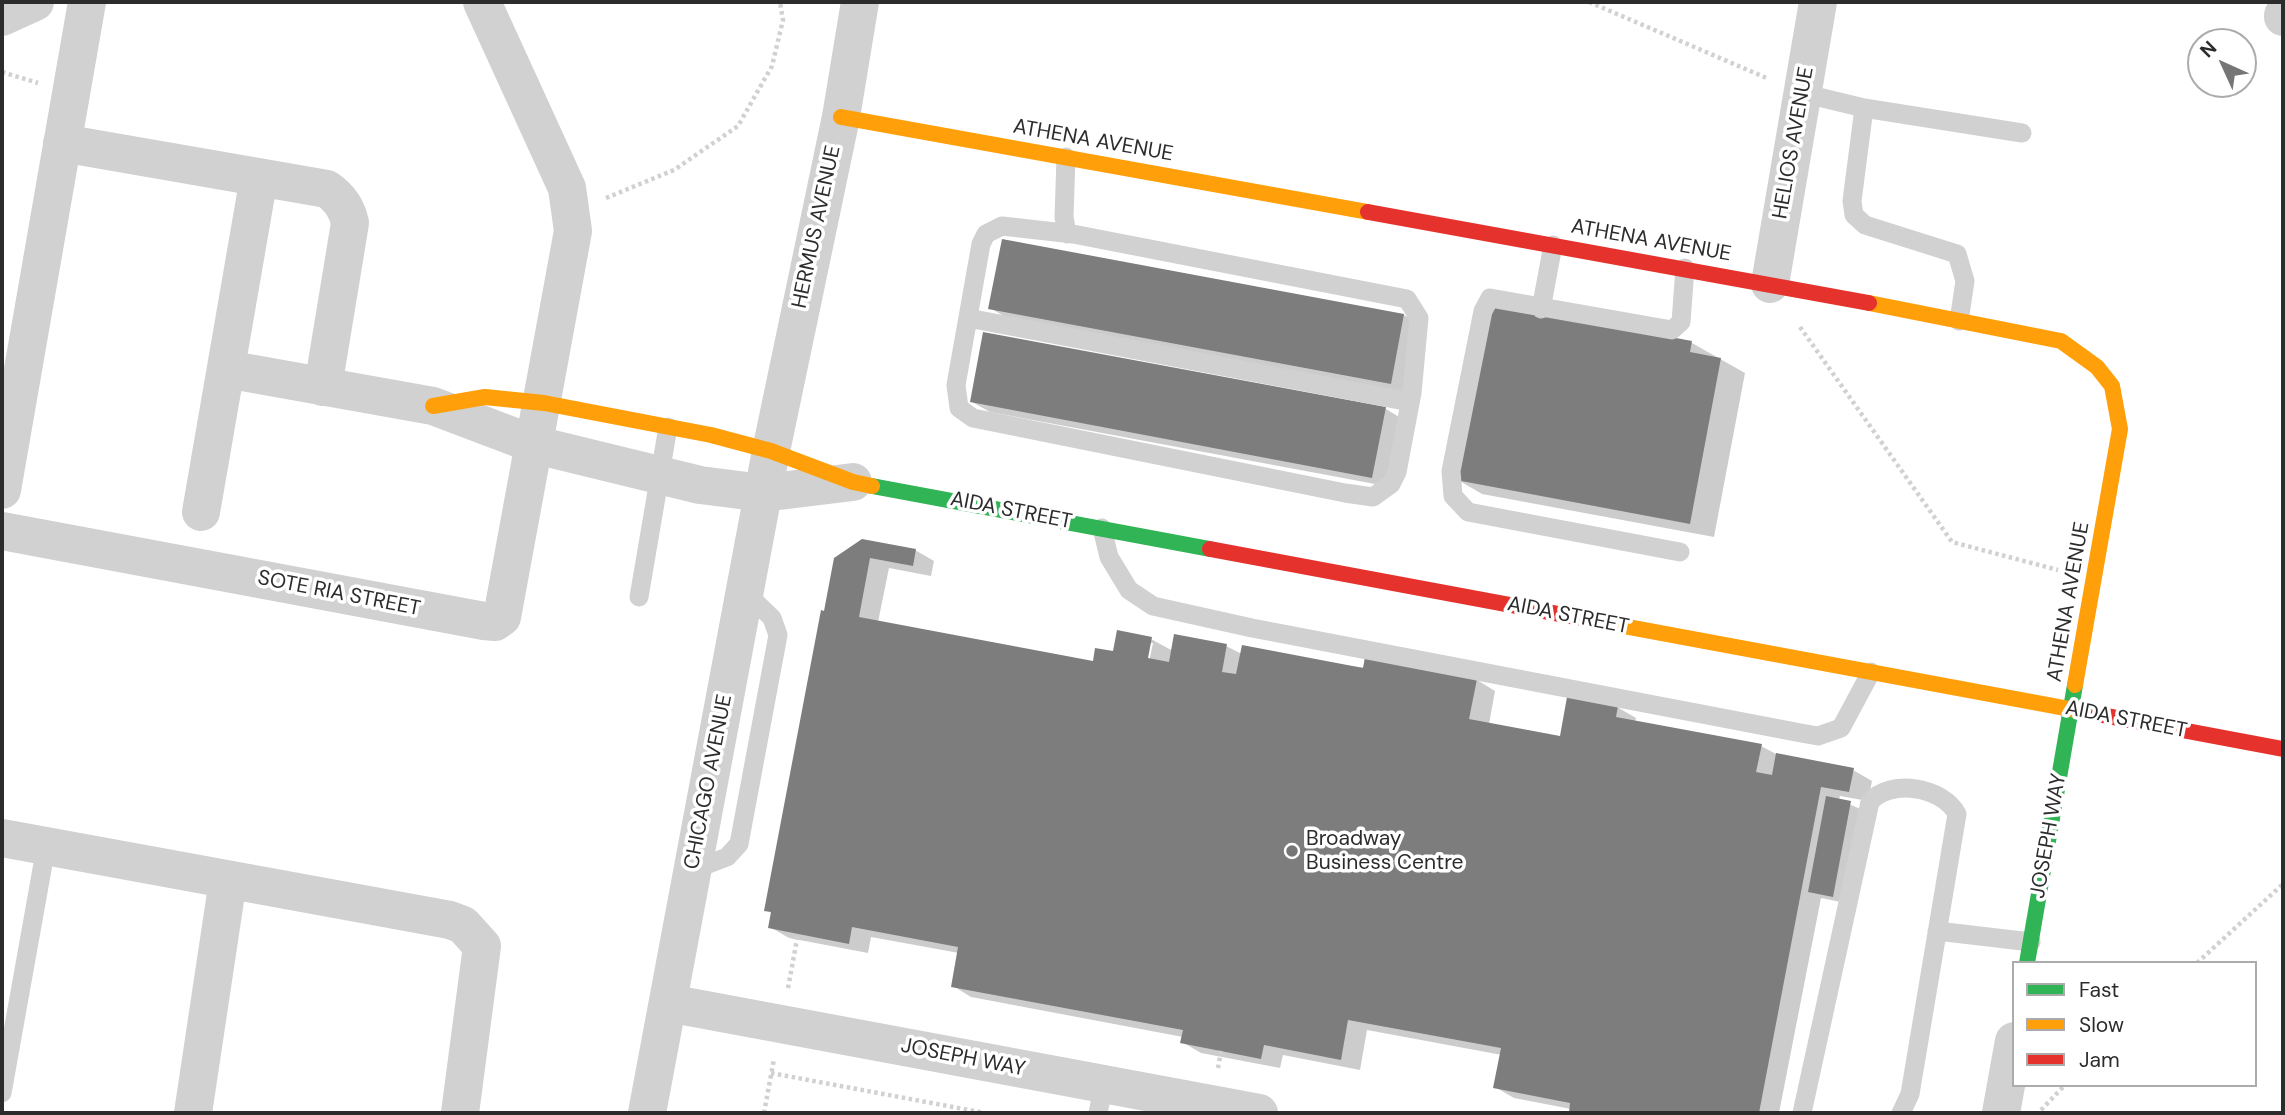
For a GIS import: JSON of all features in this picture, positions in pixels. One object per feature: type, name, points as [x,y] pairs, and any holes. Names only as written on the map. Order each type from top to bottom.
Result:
[{"type":"street","points":[[2,17],[35,2]]},
{"type":"street","points":[[2,489],[88,2]]},
{"type":"street","name":"SOTE RIA STREET","points":[[2,531],[495,622],[505,610],[544,403],[571,254],[571,207],[559,169],[484,2]]},
{"type":"street","name":"HERMUS AVENUE","points":[[771,451],[841,117],[860,2]]},
{"type":"street","name":"HELIOS AVENUE","points":[[1770,284],[1818,2]]},
{"type":"street","name":"ATHENA AVENUE","points":[[841,117],[1685,268],[2061,341],[2098,366],[2113,386],[2120,404],[2120,429],[2072,710]]},
{"type":"street","points":[[62,143],[327,189],[343,203],[351,223],[323,387]]},
{"type":"street","points":[[201,512],[259,177]]},
{"type":"street","points":[[226,369],[433,406],[536,445],[700,485],[763,493]]},
{"type":"street","points":[[433,406],[485,397],[544,403],[668,426],[771,451]]},
{"type":"street","name":"AIDA STREET","points":[[771,451],[853,482],[2283,749]]},
{"type":"street","name":"CHICAGO AVENUE","points":[[648,1113],[771,451]]},
{"type":"street","name":"AIDA STREET","points":[[763,493],[853,482]]},
{"type":"street","name":"JOSEPH WAY","points":[[2027,961],[2072,710]]},
{"type":"street","points":[[2,838],[450,920],[463,925],[482,946],[481,970],[460,1113]]},
{"type":"street","points":[[193,1113],[228,880]]},
{"type":"street","name":"JOSEPH WAY","points":[[668,1003],[1101,1099],[1259,1113]]},
{"type":"street","points":[[2001,1113],[2012,1052]]},
{"type":"lane","points":[[1802,93],[1864,108],[2022,133]]},
{"type":"lane","points":[[1864,108],[1852,201],[1854,215],[1865,225],[1957,254],[1965,281],[1959,321]]},
{"type":"lane","points":[[1066,157],[1064,217],[1067,234]]},
{"type":"lane","points":[[1002,226],[1067,234],[1407,299],[1419,318],[1410,402],[1397,472],[1391,484],[1373,497],[973,418],[959,408],[956,397],[968,318],[981,244],[986,234],[1002,226]]},
{"type":"lane","points":[[1541,309],[1553,245]]},
{"type":"lane","points":[[1680,552],[1468,512],[1457,503],[1451,487],[1451,471],[1490,298],[1672,330],[1681,322],[1685,268]]},
{"type":"lane","points":[[968,318],[1410,402]]},
{"type":"lane","points":[[639,597],[668,426]]},
{"type":"lane","points":[[1102,528],[1109,556],[1125,584],[1129,590],[1153,606],[1252,628],[1810,735],[1818,736],[1841,728],[1871,672]]},
{"type":"lane","points":[[1802,1113],[1870,802],[1882,791],[1934,792],[1946,798],[1957,814],[1910,1094],[1902,1113]]},
{"type":"lane","points":[[2,1093],[46,846]]},
{"type":"lane","points":[[1937,931],[2031,942]]},
{"type":"path","points":[[571,207],[615,196],[674,170],[738,126],[772,66],[783,20],[780,2]]},
{"type":"path","points":[[1589,2],[1802,93]]},
{"type":"path","points":[[1770,284],[1952,542],[2094,579]]},
{"type":"path","points":[[2199,961],[2283,884]]},
{"type":"path","points":[[771,1073],[985,1113]]},
{"type":"path","points":[[2038,1113],[2063,1087]]},
{"type":"building","points":[[1002,239],[1404,314],[1391,384],[988,309]]},
{"type":"building","points":[[1489,303],[1692,341],[1690,352],[1721,358],[1690,524],[1456,480]]},
{"type":"building","points":[[983,332],[1386,407],[1372,478],[970,402]]},
{"type":"building","name":"Broadway Business Centre","points":[[862,539],[916,549],[913,566],[870,558],[859,617],[1093,661],[1095,648],[1113,651],[1117,630],[1152,637],[1148,658],[1169,662],[1174,634],[1227,644],[1222,672],[1236,674],[1242,645],[1363,668],[1365,657],[1477,679],[1469,719],[1560,736],[1567,697],[1618,706],[1616,717],[1762,744],[1756,772],[1772,775],[1776,753],[1854,768],[1849,792],[1821,787],[1759,1113],[1569,1113],[1570,1103],[1493,1088],[1501,1048],[1348,1020],[1341,1060],[1264,1045],[1261,1059],[1180,1043],[1183,1030],[951,987],[958,947],[852,927],[849,944],[768,928],[771,912],[764,911],[821,610],[824,611],[834,558]]},
{"type":"building","points":[[1826,796],[1851,801],[1833,897],[1808,892]]},
{"type":"traffic: fast","points":[[872,486],[1210,549]]},
{"type":"traffic: fast","points":[[2027,961],[2075,685]]},
{"type":"traffic: slow","points":[[841,117],[1368,212]]},
{"type":"traffic: slow","points":[[1869,303],[2061,341],[2097,367],[2112,386],[2120,429],[2075,685]]},
{"type":"traffic: slow","points":[[433,406],[485,397],[544,403],[711,435],[771,451],[853,482],[872,486]]},
{"type":"traffic: slow","points":[[1607,623],[2086,712]]},
{"type":"traffic: jam","points":[[1368,212],[1869,303]]},
{"type":"traffic: jam","points":[[1210,549],[1607,623]]},
{"type":"traffic: jam","points":[[2086,712],[2283,749]]},
{"type":"place","name":"Broadway Business Centre","points":[[1292,851]]}]
